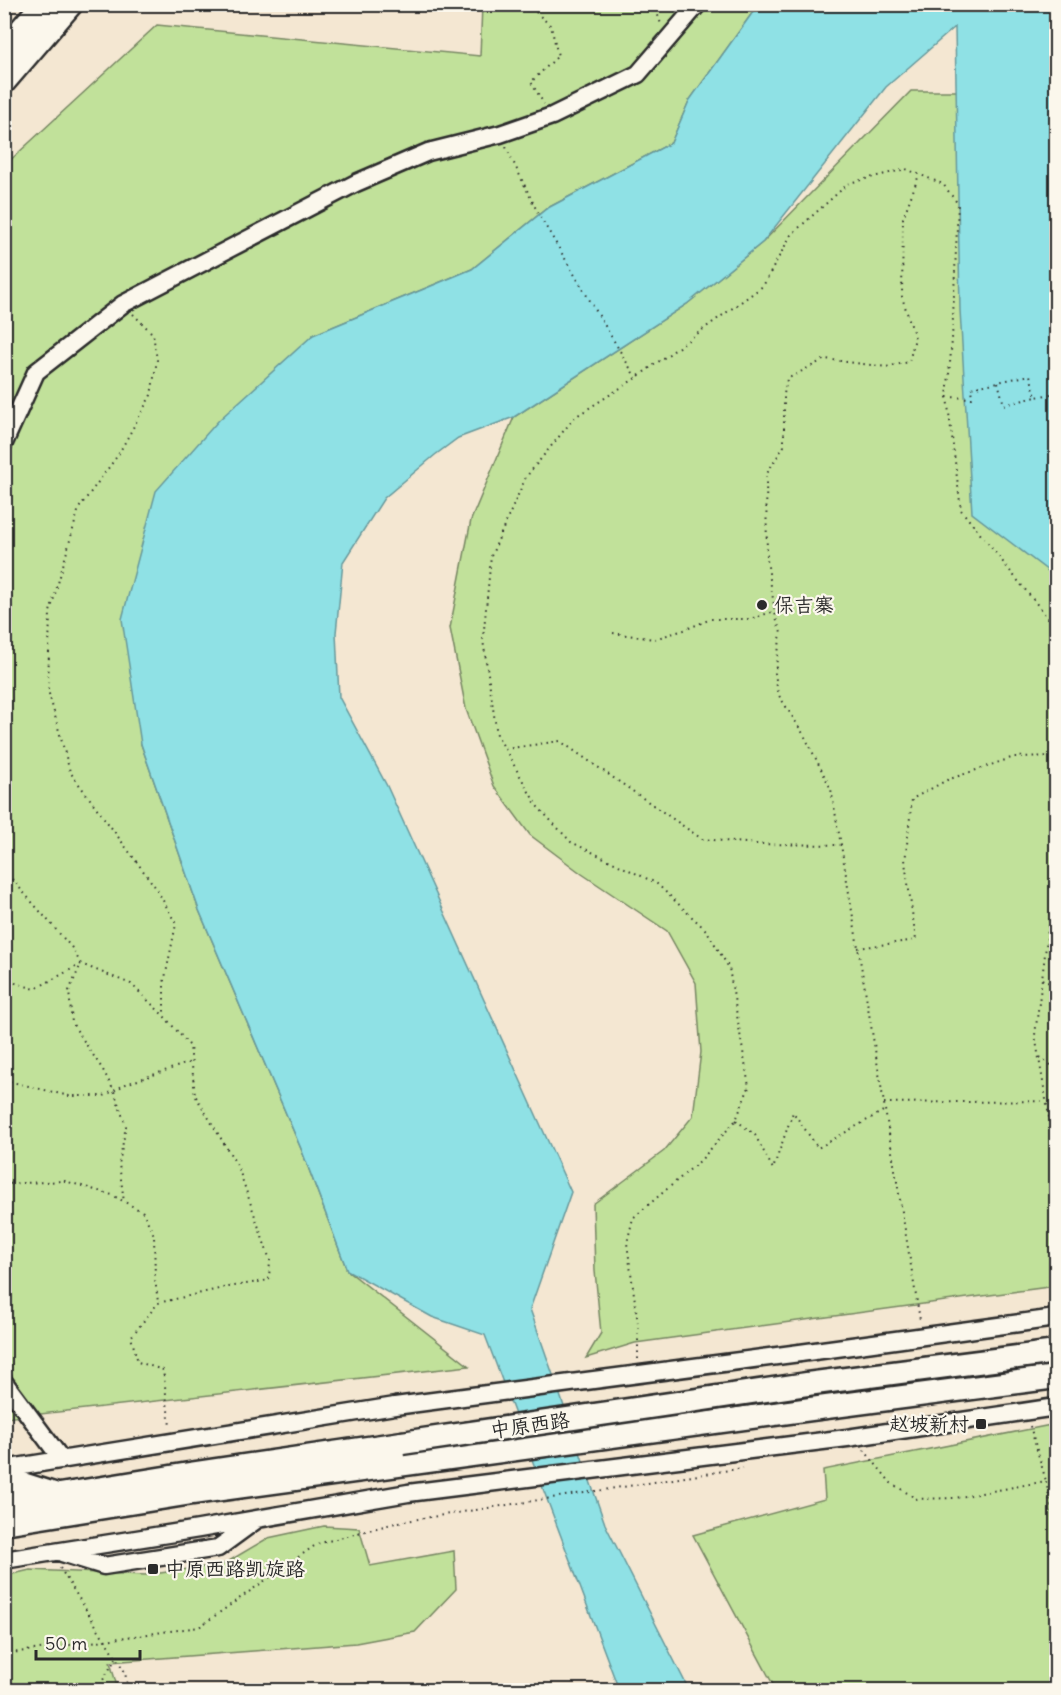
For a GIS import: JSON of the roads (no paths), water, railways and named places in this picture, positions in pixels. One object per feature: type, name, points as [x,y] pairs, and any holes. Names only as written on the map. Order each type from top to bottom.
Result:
[{"type":"main road","points":[[4,49],[43,4]]},
{"type":"main road","points":[[4,82],[71,4]]},
{"type":"main road","name":"中原西路","points":[[4,1523],[192,1494],[404,1454],[807,1384],[1056,1352]]},
{"type":"main road","name":"中原西路","points":[[4,1504],[189,1474],[404,1454],[812,1409],[1056,1377]]},
{"type":"main road","points":[[4,1480],[32,1486],[58,1496]]},
{"type":"street","points":[[4,443],[36,372],[123,304],[356,183],[428,152],[500,134],[552,116],[638,74],[698,4]]},
{"type":"street","points":[[4,1469],[394,1406],[1056,1318]]},
{"type":"street","points":[[4,1382],[62,1460]]},
{"type":"street","points":[[4,1560],[408,1492],[816,1442],[1056,1407]]},
{"type":"water","points":[[758,5],[1056,5],[1056,333],[1054,349],[1056,353],[1056,577],[972,513],[960,310],[955,27],[886,87],[763,242],[687,304],[514,417],[458,438],[384,498],[343,562],[336,633],[339,697],[387,786],[571,1192],[530,1309],[605,1524],[689,1690],[619,1690],[485,1335],[432,1317],[347,1270],[302,1151],[199,910],[141,744],[122,619],[156,491],[219,420],[313,335],[472,269],[546,209],[671,143],[689,101]]},
{"type":"place","name":"保吉寨","points":[[762,605]]},
{"type":"place","name":"赵坡新村","points":[[981,1424]]},
{"type":"place","name":"中原西路凯旋路","points":[[153,1569]]}]
